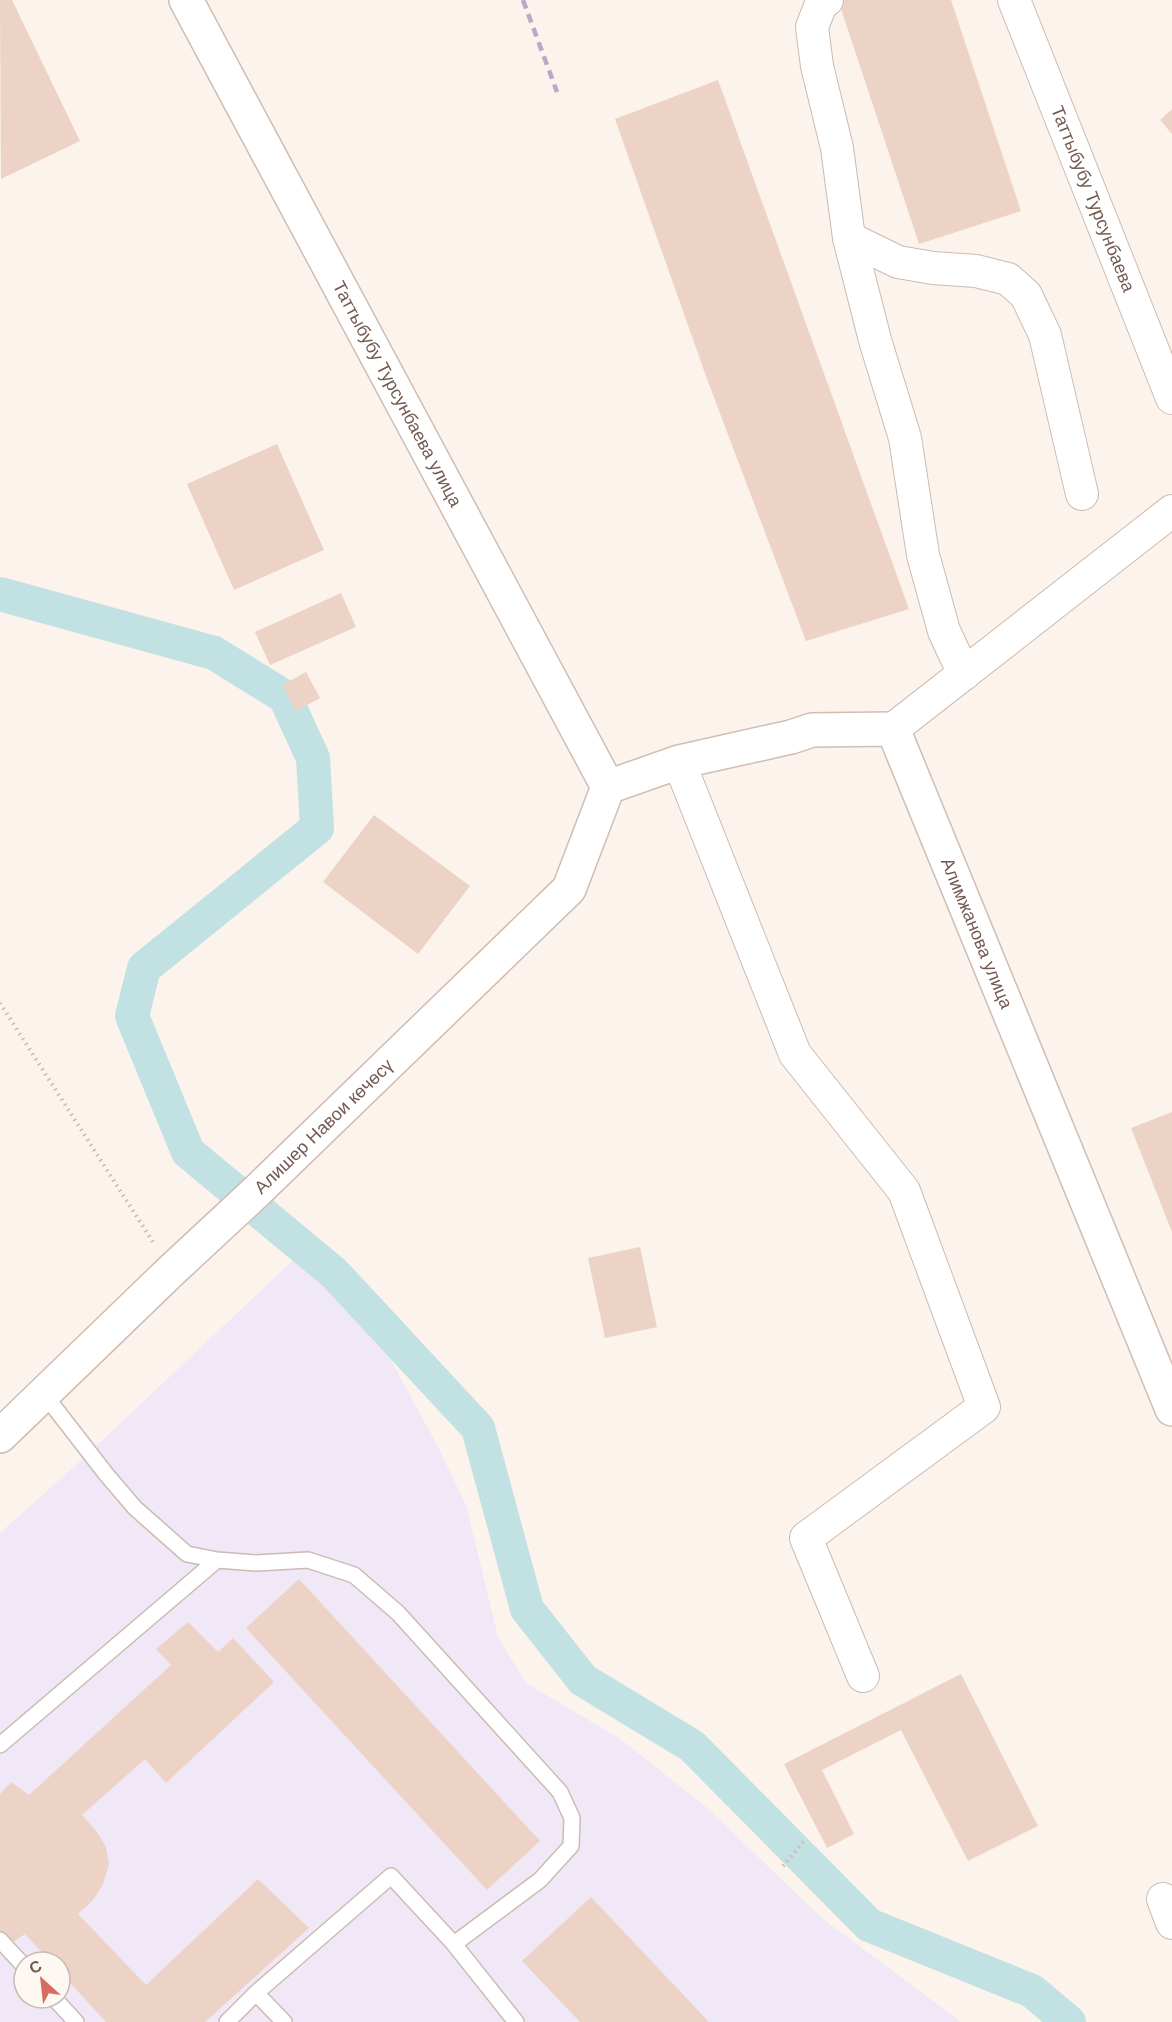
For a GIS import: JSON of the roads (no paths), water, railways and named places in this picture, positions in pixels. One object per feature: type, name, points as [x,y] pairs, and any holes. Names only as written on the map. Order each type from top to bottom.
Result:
[{"type":"street","name":"Таттыбубу Турсунбаева улица","points":[[186,0],[608,787]]},
{"type":"street","points":[[827,0],[821,4],[812,27],[817,66],[837,148],[849,238],[875,340],[905,438],[923,555],[944,631],[964,674]]},
{"type":"street","name":"Таттыбубу Турсунбаева","points":[[1014,0],[1172,398]]},
{"type":"street","points":[[849,238],[897,262],[933,268],[976,271],[1008,279],[1026,295],[1045,335],[1082,494]]},
{"type":"street","points":[[608,787],[679,762],[791,737],[812,730],[893,729],[1172,511]]},
{"type":"street","name":"Алимжанова улица","points":[[893,729],[1172,1409]]},
{"type":"street","points":[[679,762],[795,1054],[904,1191],[984,1407],[806,1538],[863,1676]]},
{"type":"street","name":"Алишер Навои көчөсү","points":[[0,1436],[569,889],[608,787]]},
{"type":"lane","points":[[44,1394],[135,1508],[187,1554],[218,1560],[257,1563],[308,1560],[354,1575],[398,1613],[560,1792],[572,1818],[571,1846],[540,1880],[454,1944]]},
{"type":"lane","points":[[0,1745],[218,1560]]},
{"type":"lane","points":[[227,2022],[256,1993],[391,1876],[454,1944],[516,2022]]},
{"type":"lane","points":[[0,1940],[12,1953]]},
{"type":"lane","points":[[256,1993],[284,2022]]},
{"type":"lane","points":[[65,2010],[76,2022]]},
{"type":"waterway","points":[[0,594],[214,653],[285,697],[313,758],[317,828],[144,968],[132,1016],[188,1152],[334,1273],[478,1428],[527,1609],[583,1680],[692,1746],[869,1925],[1032,1991],[1069,2022]]},
{"type":"railway","points":[[523,0],[557,92]]}]
